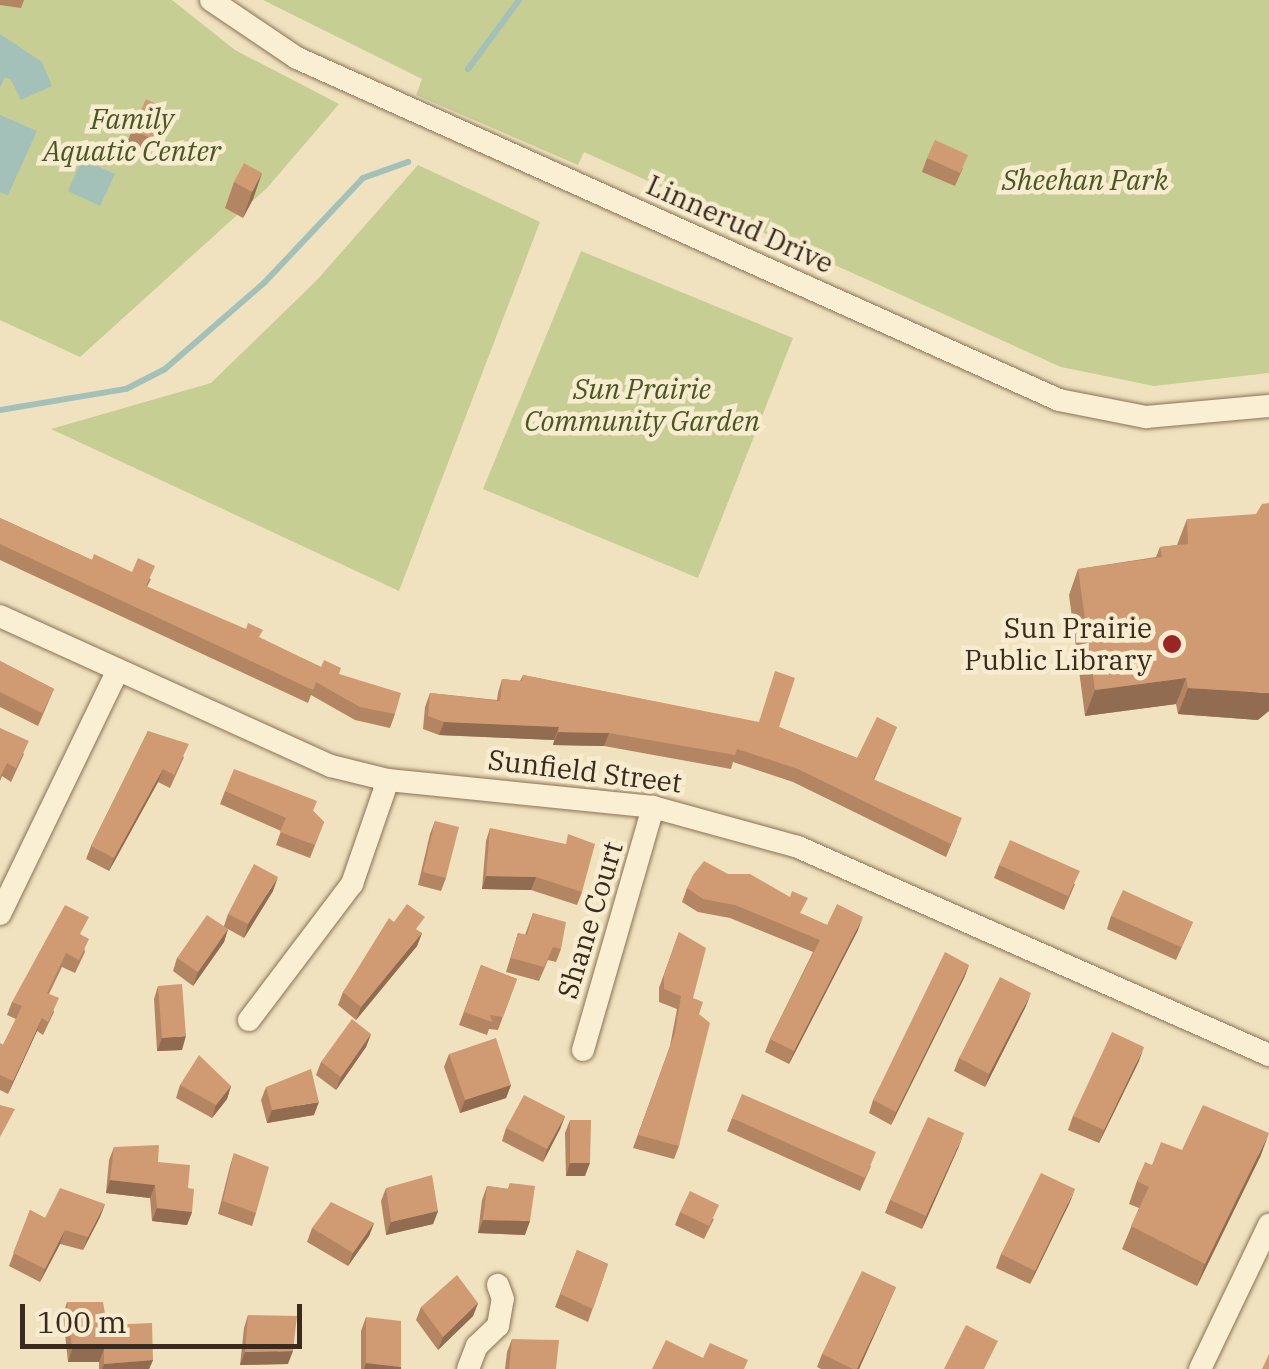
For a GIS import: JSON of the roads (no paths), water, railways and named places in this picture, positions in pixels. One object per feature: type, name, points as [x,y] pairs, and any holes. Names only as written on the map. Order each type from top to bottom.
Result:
[{"type":"street","name":"Linnerud Drive","points":[[211,0],[297,58],[1059,400],[1146,416],[1269,406]]},
{"type":"street","name":"Sunfield Street","points":[[0,616],[331,766],[388,780],[653,806],[798,847],[1269,1056]]},
{"type":"street","points":[[0,914],[118,670]]},
{"type":"street","points":[[249,1020],[352,884],[388,780]]},
{"type":"street","name":"Shane Court","points":[[583,1050],[653,806]]},
{"type":"street","points":[[1200,1369],[1269,1225]]},
{"type":"street","points":[[468,1369],[476,1346],[498,1326],[504,1299],[498,1286]]},
{"type":"water","points":[[0,34],[42,62],[52,86],[21,100],[11,80],[5,77],[0,88]]},
{"type":"water","points":[[0,115],[37,131],[8,195],[0,192]]},
{"type":"water","points":[[82,159],[115,174],[100,206],[68,191]]},
{"type":"waterway","points":[[468,69],[519,0]]},
{"type":"waterway","points":[[0,410],[126,389],[165,369],[264,283],[363,178],[408,162]]},
{"type":"place","name":"Sun Prairie Public Library","points":[[1172,644]]},
{"type":"park label","name":"Family Aquatic Center","points":[[132,135]]},
{"type":"park label","name":"Sheehan Park","points":[[1085,180]]},
{"type":"park label","name":"Sun Prairie Community Garden","points":[[642,405]]}]
